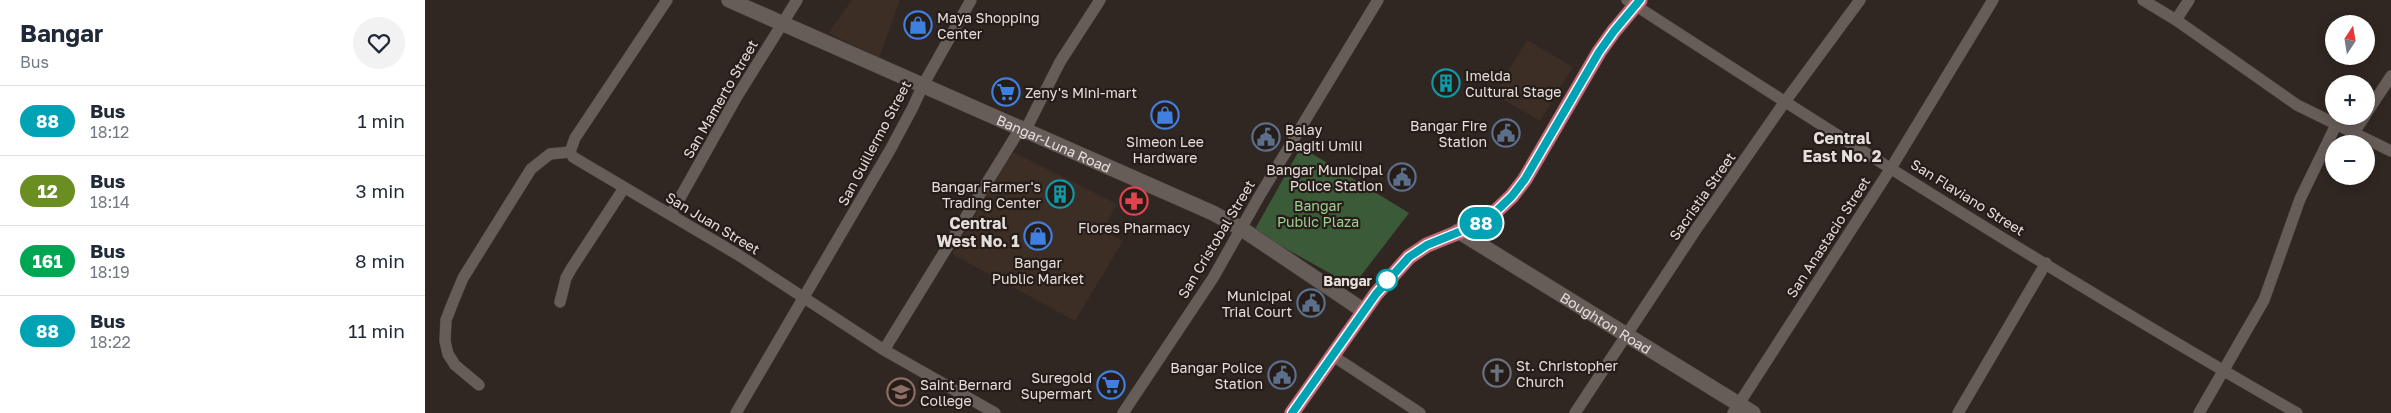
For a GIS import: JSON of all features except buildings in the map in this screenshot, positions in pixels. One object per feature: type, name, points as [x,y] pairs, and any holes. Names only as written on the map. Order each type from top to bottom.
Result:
[{"type":"highway","points":[[1292,413],[1364,310],[1387,280],[1409,257],[1427,245],[1457,231],[1486,221],[1512,196],[1525,179],[1599,52],[1634,2]]},
{"type":"main road","name":"Bangar-Luna Road","points":[[729,0],[1213,213],[1242,229],[1364,310]]},
{"type":"main road","name":"Boughton Road","points":[[1457,231],[1627,336],[1736,408],[1753,413]]},
{"type":"street","points":[[479,385],[455,365],[448,354],[445,341],[446,320],[463,278],[531,169],[550,154],[570,152],[586,120],[667,0]]},
{"type":"street","name":"San Mamerto Street","points":[[671,214],[782,22],[797,0]]},
{"type":"street","name":"San Guillermo Street","points":[[736,413],[904,124],[923,85],[971,0]]},
{"type":"street","points":[[883,350],[1022,130],[1060,62],[1100,0]]},
{"type":"street","name":"San Cristobal Street","points":[[1123,413],[1213,278],[1273,173],[1378,0]]},
{"type":"street","name":"Sacristia Street","points":[[1575,413],[1697,228],[1784,103],[1860,0]]},
{"type":"street","name":"San Anastacio Street","points":[[1736,408],[1891,168],[1993,0]]},
{"type":"street","points":[[2143,0],[2176,20],[2297,105],[2325,119]]},
{"type":"street","points":[[2176,20],[2189,0]]},
{"type":"street","name":"San Flaviano Street","points":[[1634,2],[1784,103],[2045,264],[2223,371],[2297,413]]},
{"type":"street","points":[[2375,100],[2391,76]]},
{"type":"street","points":[[2199,413],[2264,300],[2300,199],[2336,125],[2391,151]]},
{"type":"street","points":[[2353,134],[2359,125]]},
{"type":"street","name":"San Juan Street","points":[[570,152],[577,161],[671,214],[740,256],[883,350],[995,413]]},
{"type":"street","points":[[560,302],[566,278],[571,269],[625,188]]},
{"type":"street","points":[[1958,413],[2045,264]]},
{"type":"street","points":[[1333,356],[1401,408],[1420,413]]},
{"type":"shaded area","points":[[852,0],[900,0],[879,58],[828,33]]},
{"type":"shaded area","points":[[1527,40],[1573,67],[1540,121],[1494,94]]},
{"type":"shaded area","name":"Bangar Public Market","points":[[1013,152],[1117,204],[1103,230],[1123,241],[1075,321],[952,254]]},
{"type":"green space","name":"Bangar Public Plaza","points":[[1301,147],[1409,213],[1353,286],[1254,231]]},
{"type":"bus line","name":"88","points":[[1292,413],[1376,294],[1409,257],[1427,245],[1457,231],[1486,221],[1512,196],[1525,179],[1599,52],[1640,0]]},
{"type":"place","name":"Maya Shopping Center","points":[[918,25]]},
{"type":"place","name":"Imelda Cultural Stage","points":[[1446,83]]},
{"type":"place","name":"Zeny's Mini-mart","points":[[1006,92]]},
{"type":"place","name":"Simeon Lee Hardware","points":[[1165,115]]},
{"type":"place","name":"Bangar Fire Station","points":[[1506,133]]},
{"type":"place","name":"Balay Dagiti Umili","points":[[1266,137]]},
{"type":"place","name":"Bangar Municipal Police Station","points":[[1402,177]]},
{"type":"place","name":"Bangar Farmer's Trading Center","points":[[1060,194]]},
{"type":"place","name":"Flores Pharmacy","points":[[1134,201]]},
{"type":"place","name":"Bangar Public Market","points":[[1038,236]]},
{"type":"place","name":"Bangar","points":[[1387,280]]},
{"type":"place","name":"Municipal Trial Court","points":[[1311,303]]},
{"type":"place","name":"St. Christopher Church","points":[[1497,373]]},
{"type":"place","name":"Bangar Police Station","points":[[1282,375]]},
{"type":"place","name":"Suregold Supermart","points":[[1111,385]]},
{"type":"place","name":"Saint Bernard College","points":[[901,392]]},
{"type":"district","name":"Central East No. 2","points":[[1842,147]]},
{"type":"district","name":"Central West No. 1","points":[[978,232]]}]
